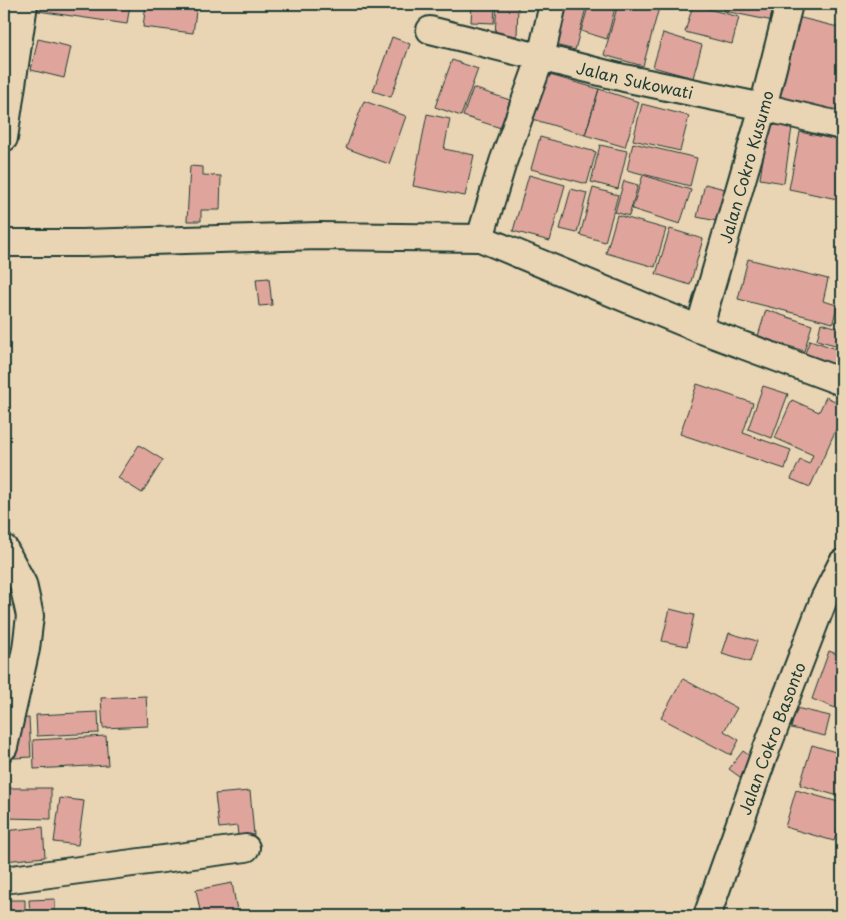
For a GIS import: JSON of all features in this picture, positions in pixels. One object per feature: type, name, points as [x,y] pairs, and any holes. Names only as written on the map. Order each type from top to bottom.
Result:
[{"type":"street","points":[[480,238],[503,162],[541,57],[553,4]]},
{"type":"street","name":"Jalan Cokro Kusumo","points":[[699,329],[763,108],[789,4]]},
{"type":"street","points":[[4,138],[16,18]]},
{"type":"street","name":"Jalan Sukowati","points":[[430,30],[624,78],[842,126]]},
{"type":"street","points":[[4,243],[82,243],[319,236],[480,238],[699,329],[842,382]]},
{"type":"street","points":[[4,548],[23,584],[30,616],[26,649],[4,747]]},
{"type":"street","name":"Jalan Cokro Basonto","points":[[708,916],[763,758],[833,602],[842,563]]},
{"type":"street","points":[[4,880],[246,848]]},
{"type":"building","points":[[39,4],[130,4],[127,24],[38,11]]},
{"type":"building","points":[[146,4],[197,4],[193,33],[143,27]]},
{"type":"building","points":[[472,4],[495,4],[494,23],[471,22]]},
{"type":"building","points":[[497,4],[518,4],[517,36],[495,34]]},
{"type":"building","points":[[562,4],[587,4],[575,50],[551,44]]},
{"type":"building","points":[[589,4],[616,4],[607,39],[581,31]]},
{"type":"building","points":[[618,4],[660,4],[643,66],[604,55]]},
{"type":"building","points":[[726,4],[777,4],[773,21],[724,11]]},
{"type":"building","points":[[693,5],[739,17],[732,44],[685,32]]},
{"type":"building","points":[[793,16],[842,28],[842,114],[773,98]]},
{"type":"building","points":[[663,33],[702,45],[693,78],[653,67]]},
{"type":"building","points":[[392,37],[410,44],[391,97],[373,91]]},
{"type":"building","points":[[38,39],[71,47],[64,78],[31,70]]},
{"type":"building","points":[[452,60],[478,69],[461,116],[435,107]]},
{"type":"building","points":[[546,74],[599,89],[585,135],[532,119]]},
{"type":"building","points":[[473,88],[510,100],[501,128],[463,116]]},
{"type":"building","points":[[599,89],[639,102],[625,147],[585,135]]},
{"type":"building","points":[[364,101],[406,116],[389,164],[346,148]]},
{"type":"building","points":[[642,104],[689,116],[680,151],[633,140]]},
{"type":"building","points":[[427,114],[450,119],[444,149],[474,155],[465,196],[413,186]]},
{"type":"building","points":[[768,124],[792,127],[784,183],[760,179]]},
{"type":"building","points":[[800,132],[842,141],[842,200],[789,189]]},
{"type":"building","points":[[540,137],[596,152],[587,184],[531,169]]},
{"type":"building","points":[[633,143],[697,158],[690,186],[627,170]]},
{"type":"building","points":[[600,145],[627,151],[618,189],[591,182]]},
{"type":"building","points":[[190,166],[203,167],[203,175],[221,176],[220,210],[201,210],[201,221],[187,221]]},
{"type":"building","points":[[529,175],[565,185],[550,241],[513,231]]},
{"type":"building","points":[[643,175],[691,190],[680,224],[632,209]]},
{"type":"building","points":[[624,181],[638,185],[629,216],[615,212]]},
{"type":"building","points":[[705,184],[729,190],[722,222],[697,217]]},
{"type":"building","points":[[593,188],[618,195],[605,242],[580,235]]},
{"type":"building","points":[[571,189],[587,193],[577,233],[560,229]]},
{"type":"building","points":[[617,215],[666,229],[655,267],[606,253]]},
{"type":"building","points":[[670,229],[703,239],[690,285],[656,274]]},
{"type":"building","points":[[842,252],[842,277],[836,275]]},
{"type":"building","points":[[748,259],[828,279],[823,301],[837,305],[833,323],[738,299]]},
{"type":"building","points":[[269,278],[272,305],[259,306],[256,279]]},
{"type":"building","points":[[766,310],[812,325],[804,351],[758,336]]},
{"type":"building","points":[[821,323],[842,329],[842,347],[817,340]]},
{"type":"building","points":[[810,340],[842,351],[842,379],[801,364]]},
{"type":"building","points":[[697,384],[753,403],[743,433],[791,450],[785,469],[680,434]]},
{"type":"building","points":[[763,386],[788,394],[772,438],[748,429]]},
{"type":"building","points":[[826,397],[842,404],[842,416],[810,487],[791,479],[800,460],[809,464],[813,455],[775,438],[792,400],[819,412]]},
{"type":"building","points":[[139,445],[163,460],[142,493],[118,478]]},
{"type":"building","points":[[670,609],[694,615],[687,646],[662,641]]},
{"type":"building","points":[[729,633],[757,641],[750,662],[722,654]]},
{"type":"building","points":[[829,651],[842,656],[842,699],[838,709],[812,699]]},
{"type":"building","points":[[683,679],[737,708],[724,731],[739,740],[731,755],[661,718]]},
{"type":"building","points":[[146,696],[148,726],[103,728],[101,698]]},
{"type":"building","points":[[796,708],[830,716],[825,736],[791,728]]},
{"type":"building","points":[[98,712],[99,733],[37,736],[36,715]]},
{"type":"building","points":[[29,718],[31,757],[14,758],[12,719]]},
{"type":"building","points":[[106,736],[108,765],[34,769],[33,740]]},
{"type":"building","points":[[812,745],[842,754],[842,797],[800,785]]},
{"type":"building","points":[[743,751],[758,762],[744,780],[729,769]]},
{"type":"building","points":[[4,788],[51,788],[51,819],[4,818]]},
{"type":"building","points":[[796,790],[842,803],[842,815],[834,841],[785,827]]},
{"type":"building","points":[[250,791],[254,835],[238,836],[237,826],[219,828],[215,794]]},
{"type":"building","points":[[60,798],[84,801],[78,845],[54,842]]},
{"type":"building","points":[[43,827],[45,857],[4,861],[4,831]]},
{"type":"building","points":[[232,883],[238,916],[201,916],[196,890]]},
{"type":"building","points":[[55,899],[55,916],[30,916],[29,900]]},
{"type":"building","points":[[4,900],[25,900],[25,916],[4,916]]}]
